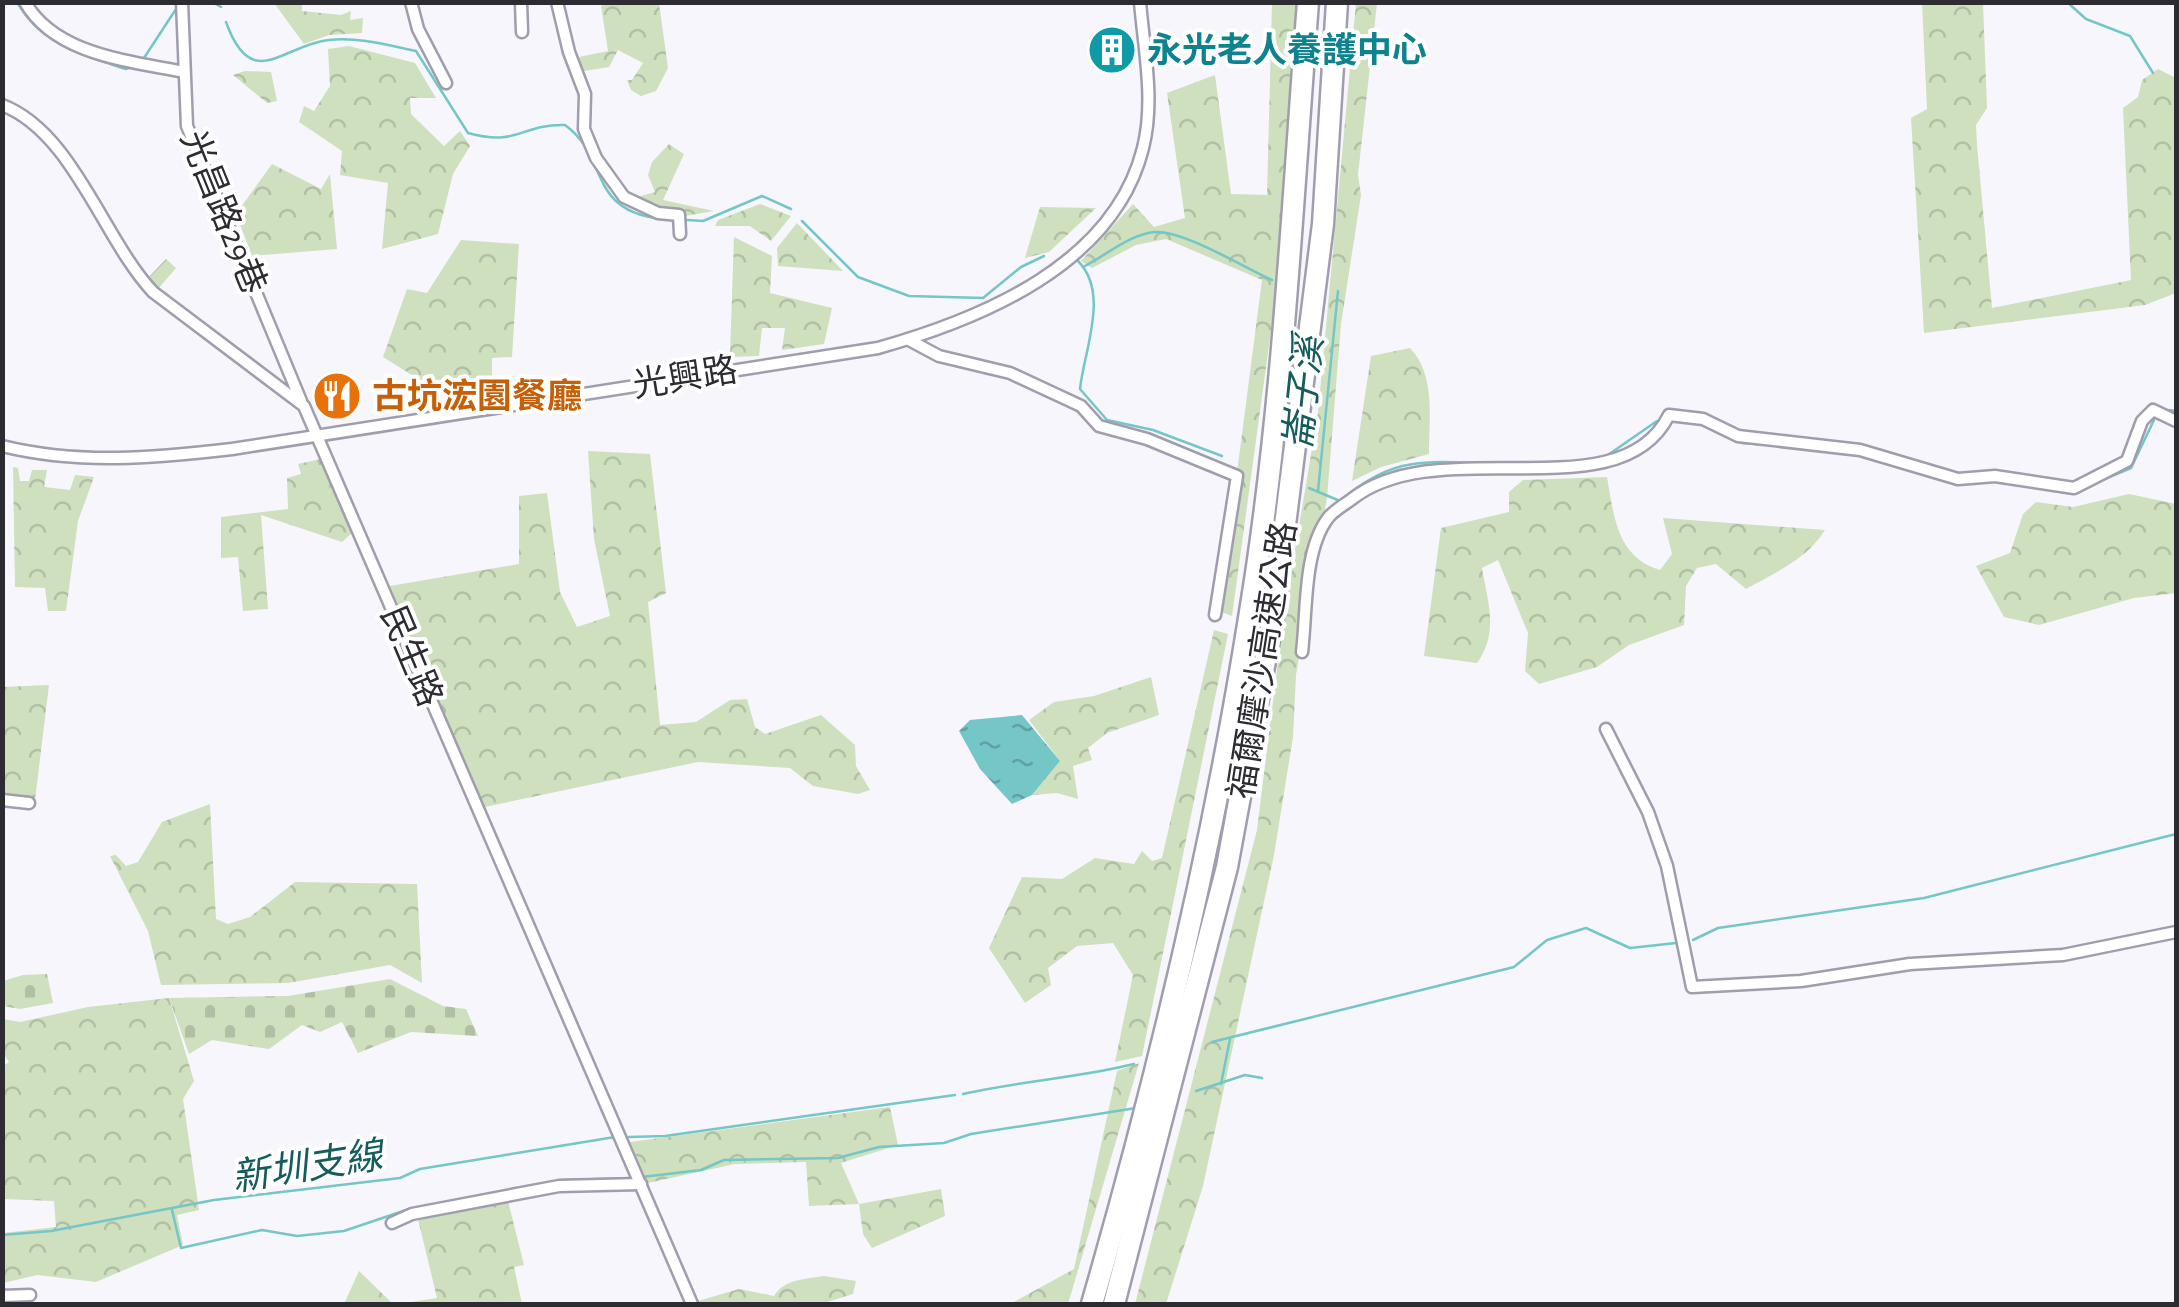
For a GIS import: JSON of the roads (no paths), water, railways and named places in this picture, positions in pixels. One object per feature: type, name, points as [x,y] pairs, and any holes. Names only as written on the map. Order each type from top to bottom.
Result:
[{"type":"highway","name":"福爾摩沙高速公路","points":[[1092,1304],[1145,1122],[1206,864],[1251,609],[1288,289],[1308,2]]},
{"type":"highway","name":"福爾摩沙高速公路","points":[[1114,1304],[1226,868],[1274,612],[1323,224],[1336,2]]},
{"type":"street","points":[[24,2],[40,24],[81,49],[184,72]]},
{"type":"street","points":[[410,2],[418,30],[446,82]]},
{"type":"street","points":[[521,2],[522,32]]},
{"type":"street","points":[[557,2],[569,52],[585,94],[584,129],[596,158],[624,197],[658,213],[679,215],[680,234]]},
{"type":"street","name":"光興路","points":[[2,446],[66,458],[144,460],[878,348],[908,340],[1009,299],[1065,261],[1119,202],[1143,148],[1150,104],[1140,2]]},
{"type":"street","name":"光昌路29巷","points":[[183,6],[187,126],[304,406]]},
{"type":"street","name":"民生路","points":[[2,105],[24,114],[71,169],[132,269],[153,292],[304,406],[692,1304]]},
{"type":"street","points":[[908,340],[939,356],[1010,373],[1081,406],[1099,426],[1147,439],[1237,476],[1215,614]]},
{"type":"street","points":[[1302,652],[1320,533],[1329,516],[1366,488],[1396,476],[1441,468],[1592,467],[1620,461],[1669,415],[1703,419],[1738,436],[1812,447],[1840,445],[1958,479],[1994,476],[2074,488],[2127,462],[2142,421],[2154,410],[2176,421]]},
{"type":"street","points":[[1606,729],[1648,812],[1667,866],[1692,987],[1801,981],[1910,964],[2063,954],[2176,932]]},
{"type":"street","points":[[2,800],[29,803]]},
{"type":"street","points":[[392,1223],[412,1214],[558,1186],[641,1184]]},
{"type":"street","points":[[2,1296],[30,1295]]},
{"type":"water","points":[[1022,715],[1060,761],[1032,795],[1012,804],[980,769],[959,731],[970,720]]},
{"type":"waterway","points":[[17,2],[38,29],[64,46],[94,59],[126,69],[131,67]]},
{"type":"waterway","points":[[212,2],[221,7]]},
{"type":"waterway","points":[[2067,2],[2086,19],[2130,36],[2153,73]]},
{"type":"waterway","points":[[142,61],[178,6]]},
{"type":"waterway","points":[[226,22],[236,44],[246,56],[258,61],[340,39],[416,51],[468,133],[498,138],[565,125],[589,153],[612,197],[644,216],[672,220]]},
{"type":"waterway","points":[[687,220],[703,221],[762,196],[791,209]]},
{"type":"waterway","points":[[802,221],[858,277],[909,296],[983,298],[1021,267],[1044,256]]},
{"type":"waterway","name":"崙子溪","points":[[1083,267],[1127,241],[1155,232],[1197,243],[1272,280]]},
{"type":"waterway","name":"崙子溪","points":[[1078,261],[1087,274],[1094,305],[1080,389],[1107,420],[1153,430],[1222,456]]},
{"type":"waterway","name":"崙子溪","points":[[1318,491],[1338,291]]},
{"type":"waterway","points":[[2169,410],[2176,411]]},
{"type":"waterway","points":[[2095,483],[2131,468],[2154,420]]},
{"type":"waterway","points":[[1605,457],[1657,421]]},
{"type":"waterway","points":[[1699,423],[1742,443],[1771,445]]},
{"type":"waterway","points":[[1858,455],[1922,474]]},
{"type":"waterway","points":[[1309,488],[1340,501],[1372,478],[1402,466],[1473,463]]},
{"type":"waterway","points":[[1693,940],[1718,928],[1924,898],[2176,834]]},
{"type":"waterway","points":[[1212,1042],[1514,967],[1547,940],[1586,928],[1630,948],[1676,943]]},
{"type":"waterway","points":[[1221,1084],[1230,1039]]},
{"type":"waterway","points":[[963,1094],[1134,1064]]},
{"type":"waterway","points":[[1196,1091],[1245,1075],[1262,1078]]},
{"type":"waterway","points":[[629,1137],[665,1136],[955,1095]]},
{"type":"waterway","points":[[642,1177],[701,1170],[724,1160],[838,1158],[879,1147],[944,1143],[971,1134],[1136,1108]]},
{"type":"waterway","name":"新圳支線","points":[[2,1235],[51,1231],[214,1200],[400,1178],[420,1169],[615,1137]]},
{"type":"waterway","points":[[172,1210],[181,1248],[262,1230],[297,1236],[344,1231],[409,1209],[563,1180],[634,1178]]},
{"type":"place","name":"永光老人養護中心","points":[[1112,50]]},
{"type":"place","name":"古坑浤園餐廳","points":[[337,396]]}]
